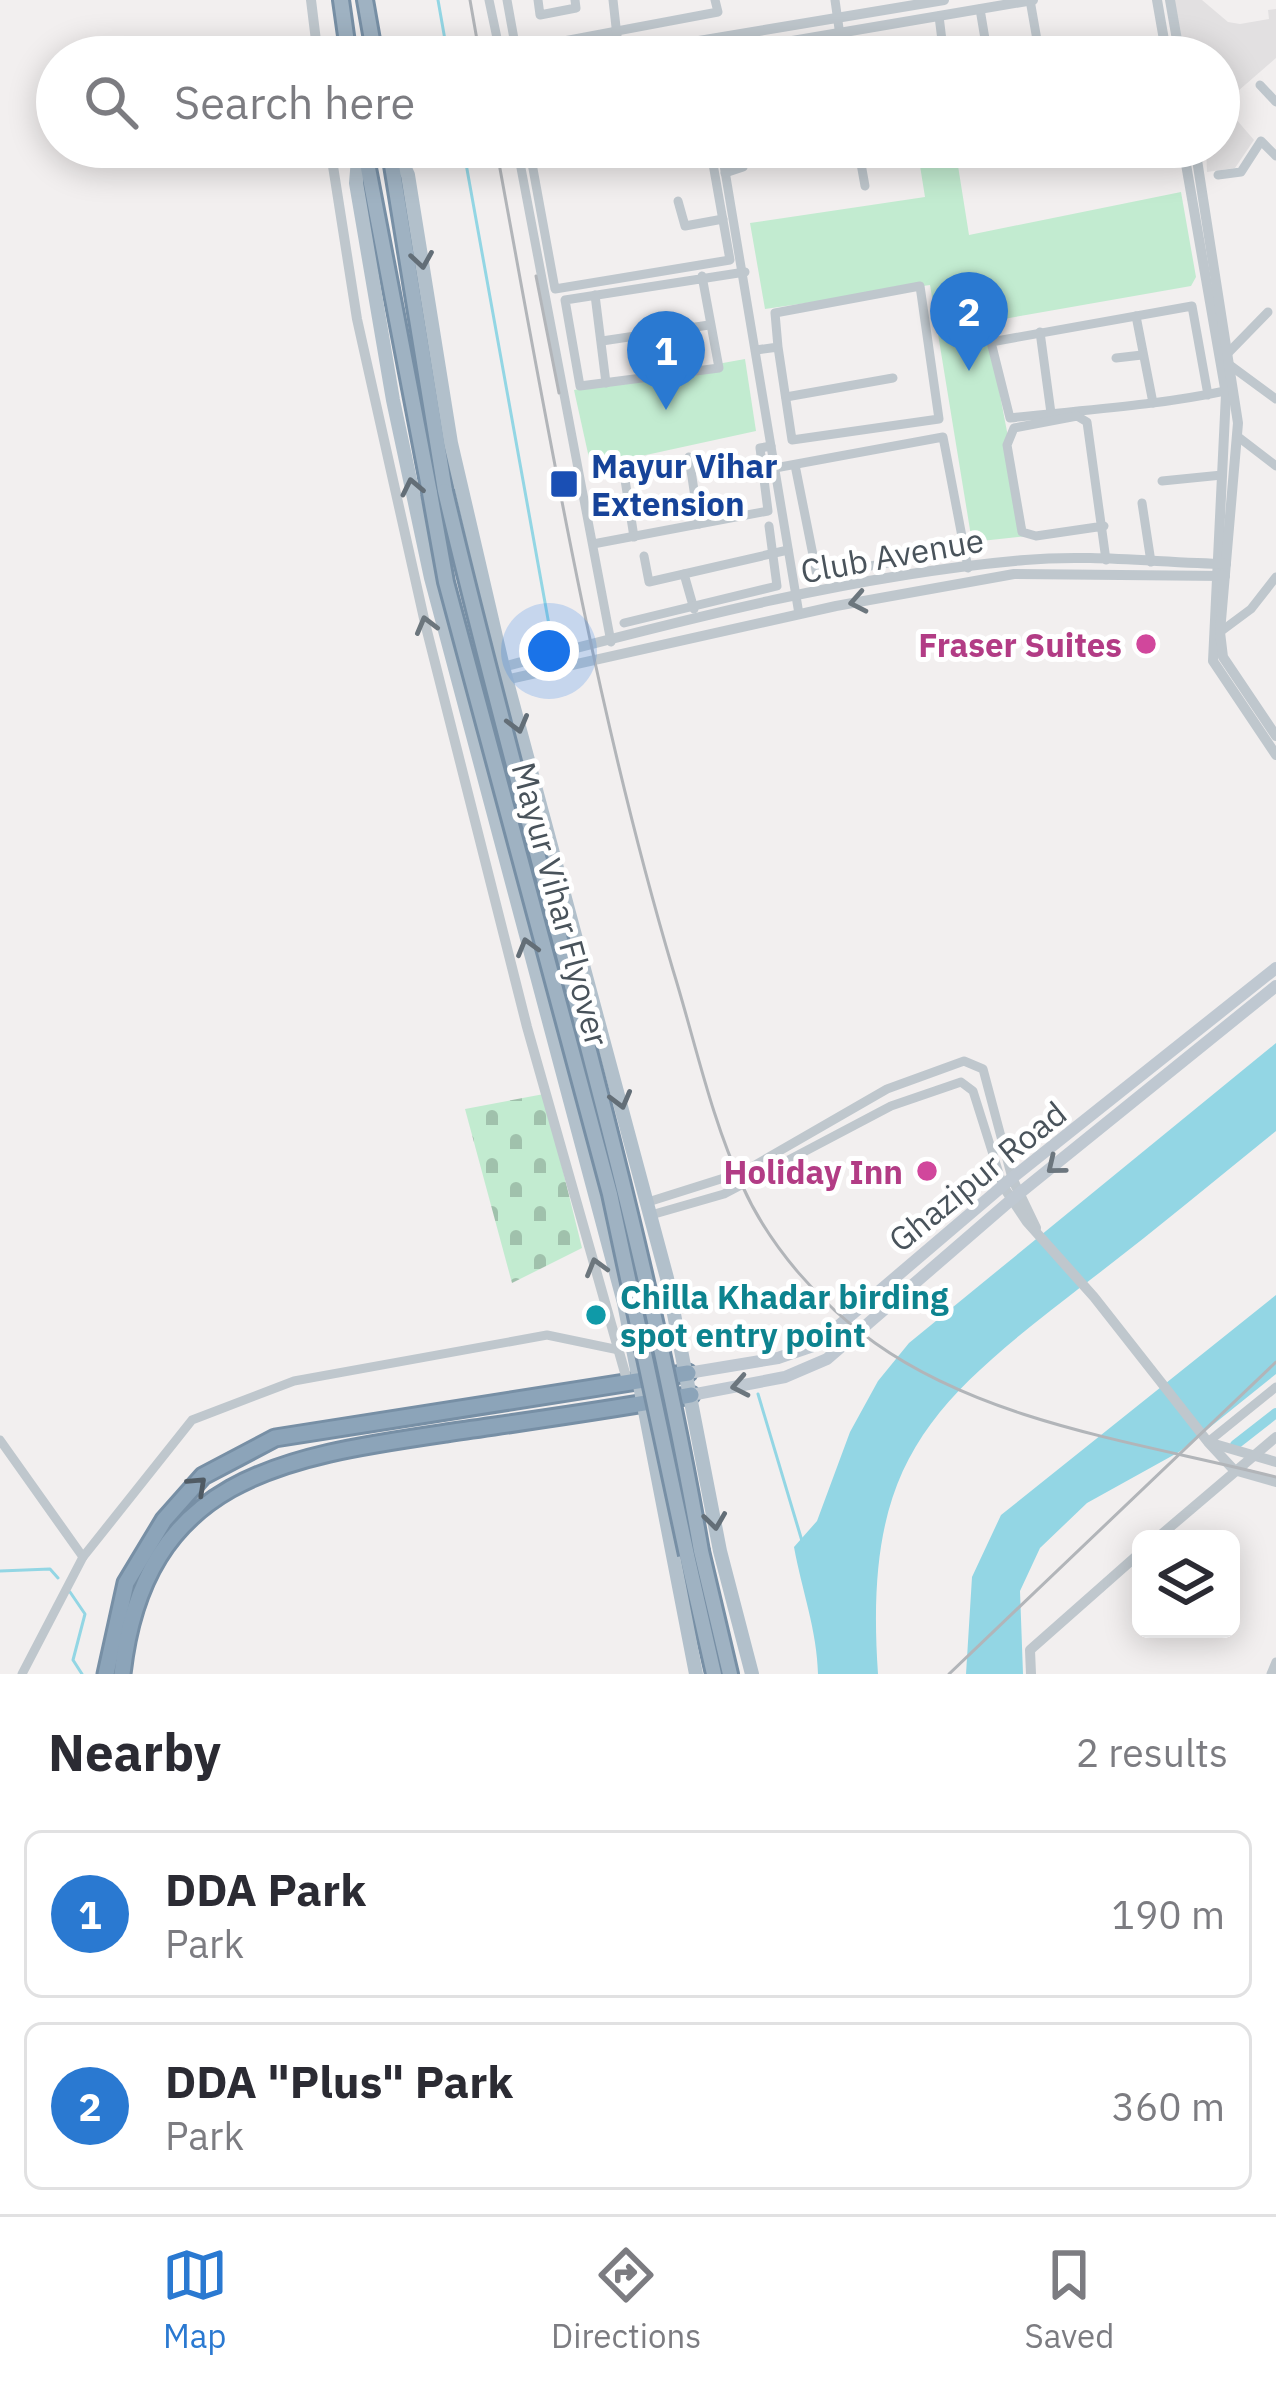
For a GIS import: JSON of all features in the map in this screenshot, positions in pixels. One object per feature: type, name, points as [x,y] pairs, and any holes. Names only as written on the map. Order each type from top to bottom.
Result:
[{"type":"highway","points":[[341,0],[346,36]]},
{"type":"highway","points":[[365,0],[371,36]]},
{"type":"highway","name":"Mayur Vihar Flyover","points":[[368,168],[381,212],[446,583],[610,1194],[714,1674]]},
{"type":"highway","name":"Mayur Vihar Flyover","points":[[394,168],[445,490],[528,836],[626,1190],[730,1674]]},
{"type":"highway","points":[[115,1667],[115,1616],[142,1550],[202,1476],[275,1438],[688,1373]]},
{"type":"highway","points":[[115,1667],[161,1552],[222,1490],[286,1460],[691,1395]]},
{"type":"main road","points":[[358,168],[356,183],[393,400],[431,578],[462,684],[506,900],[624,1303],[633,1379],[644,1404],[663,1491],[696,1674]]},
{"type":"main road","points":[[404,168],[451,442],[504,673],[649,1209],[688,1373],[731,1603],[752,1674]]},
{"type":"main road","points":[[431,578],[449,588],[463,588],[474,580],[479,564]]},
{"type":"main road","name":"Ghazipur Road","points":[[688,1373],[778,1358],[816,1345],[1008,1182],[1276,968]]},
{"type":"main road","name":"Ghazipur Road","points":[[691,1395],[785,1377],[827,1359],[1276,986]]},
{"type":"main road","points":[[663,1491],[667,1475],[680,1465],[696,1466],[709,1479]]},
{"type":"street","points":[[311,0],[315,36]]},
{"type":"street","points":[[489,0],[497,36]]},
{"type":"street","points":[[507,0],[513,36]]},
{"type":"street","points":[[538,0],[540,15],[576,8],[575,0]]},
{"type":"street","points":[[613,0],[617,36]]},
{"type":"street","points":[[590,36],[718,12],[715,0]]},
{"type":"street","points":[[835,0],[840,36]]},
{"type":"street","points":[[728,36],[944,0]]},
{"type":"street","points":[[816,36],[1032,0],[1037,36]]},
{"type":"street","points":[[1157,0],[1163,36]]},
{"type":"street","points":[[1170,0],[1176,36]]},
{"type":"street","points":[[980,9],[984,36]]},
{"type":"street","points":[[939,16],[941,36]]},
{"type":"street","points":[[1260,85],[1276,102]]},
{"type":"street","points":[[1217,175],[1241,172],[1262,141],[1276,157]]},
{"type":"street","points":[[333,168],[356,319],[391,478],[506,900],[527,1027],[619,1350],[633,1379]]},
{"type":"street","points":[[521,168],[610,642]]},
{"type":"street","points":[[533,168],[555,289],[730,260],[735,251],[723,168]]},
{"type":"street","points":[[717,168],[723,218],[745,272],[799,614]]},
{"type":"street","points":[[725,173],[740,168]]},
{"type":"street","points":[[862,168],[865,186]]},
{"type":"street","points":[[1187,168],[1225,391],[1220,570],[1223,657],[1275,733]]},
{"type":"street","points":[[1198,168],[1231,366],[1237,436],[1213,661],[1276,755]]},
{"type":"street","points":[[679,201],[685,226],[723,218]]},
{"type":"street","points":[[702,276],[719,368],[580,386],[565,300],[702,276],[745,272]]},
{"type":"street","points":[[920,286],[938,418],[792,440],[778,347],[776,313],[920,286]]},
{"type":"street","points":[[595,296],[607,383]]},
{"type":"street","points":[[1208,394],[1192,305],[992,342],[1010,418],[1153,404],[1225,391]]},
{"type":"street","points":[[1228,352],[1268,312]]},
{"type":"street","points":[[1136,316],[1153,404]]},
{"type":"street","points":[[602,341],[710,325]]},
{"type":"street","points":[[1040,332],[1051,413]]},
{"type":"street","points":[[756,350],[778,347]]},
{"type":"street","points":[[1116,358],[1142,355]]},
{"type":"street","points":[[1231,366],[1276,399]]},
{"type":"street","points":[[786,397],[893,378]]},
{"type":"street","points":[[1104,526],[1036,536],[1022,532],[1007,445],[1014,428],[1077,416],[1087,422],[1104,526],[1106,560]]},
{"type":"street","points":[[1237,436],[1276,466]]},
{"type":"street","points":[[775,468],[943,437],[968,568]]},
{"type":"street","points":[[593,544],[768,512],[760,448],[771,446]]},
{"type":"street","points":[[689,457],[699,524]]},
{"type":"street","points":[[795,464],[811,569],[817,575],[948,557],[965,550]]},
{"type":"street","points":[[623,467],[634,537]]},
{"type":"street","points":[[1162,481],[1222,476]]},
{"type":"street","points":[[1142,502],[1151,562]]},
{"type":"street","points":[[769,526],[774,553],[788,550]]},
{"type":"street","name":"Club Avenue","points":[[624,623],[777,586],[774,553],[684,574]]},
{"type":"street","points":[[644,556],[650,581],[684,574],[694,609]]},
{"type":"street","name":"Club Avenue","points":[[504,673],[542,657],[796,598],[968,568],[1028,560],[1106,560],[1220,570]]},
{"type":"street","name":"Club Avenue","points":[[504,673],[546,671],[799,614],[1027,572],[1220,570]]},
{"type":"street","points":[[1220,632],[1251,609],[1276,578]]},
{"type":"street","points":[[462,684],[504,673]]},
{"type":"street","points":[[649,1209],[743,1172],[904,1082],[959,1061],[983,1069],[1008,1182]]},
{"type":"street","points":[[976,1064],[969,1085],[1008,1182],[1036,1228],[1234,1470],[1276,1482]]},
{"type":"street","points":[[649,1209],[724,1194],[910,1099],[946,1084],[969,1085]]},
{"type":"street","points":[[22,1674],[83,1557],[186,1424],[294,1381],[547,1335],[619,1350]]},
{"type":"street","points":[[1206,1439],[1276,1388]]},
{"type":"street","points":[[1166,1530],[1276,1437]]},
{"type":"street","points":[[1206,1439],[1276,1462]]},
{"type":"street","points":[[0,1440],[83,1557]]},
{"type":"street","points":[[1031,1674],[1030,1651],[1132,1560]]},
{"type":"street","points":[[1271,1674],[1276,1662]]},
{"type":"shaded area","points":[[1170,0],[1202,0],[1228,22],[1240,24],[1269,19],[1268,10],[1276,9],[1276,58],[1240,89],[1240,36],[1179,36]]},
{"type":"shaded area","points":[[1240,124],[1254,140],[1240,161]]},
{"type":"green space","points":[[920,168],[958,168],[969,235],[1181,192],[1196,277],[1191,286],[986,322],[1027,536],[972,542],[930,285],[765,309],[750,223],[925,197]]},
{"type":"green space","points":[[745,359],[756,431],[591,467],[574,390]]},
{"type":"green space","points":[[544,1094],[582,1248],[512,1283],[465,1109]]},
{"type":"water","points":[[1276,1043],[1276,1131],[987,1363],[918,1442],[896,1487],[882,1539],[876,1600],[878,1674],[818,1674],[794,1547],[817,1521],[850,1432],[878,1381],[909,1343]]},
{"type":"water","points":[[1276,1295],[1276,1374],[1179,1452],[1087,1503],[1040,1548],[1020,1591],[1023,1674],[966,1674],[972,1577],[1001,1515]]},
{"type":"waterway","points":[[438,0],[444,36]]},
{"type":"waterway","points":[[467,168],[553,647]]},
{"type":"waterway","points":[[758,1394],[802,1541]]},
{"type":"waterway","points":[[1235,1445],[1276,1413]]},
{"type":"waterway","points":[[0,1571],[50,1569],[58,1578]]},
{"type":"waterway","points":[[70,1592],[85,1614],[73,1660],[82,1674]]},
{"type":"railway","points":[[470,0],[476,36]]},
{"type":"railway","points":[[500,168],[553,458],[619,766],[712,1106],[753,1208],[816,1292],[855,1328],[920,1371],[967,1393],[1068,1428],[1276,1477]]},
{"type":"railway","points":[[536,276],[559,393]]},
{"type":"railway","points":[[949,1674],[1276,1362]]},
{"type":"place","name":"DDA \"Plus\" Park","points":[[969,371]]},
{"type":"place","name":"DDA Park","points":[[666,410]]},
{"type":"place","name":"Mayur Vihar Extension","points":[[564,484]]},
{"type":"place","name":"Fraser Suites","points":[[1146,644]]},
{"type":"place","name":"Holiday Inn","points":[[927,1171]]},
{"type":"place","name":"Chilla Khadar birding spot entry point","points":[[596,1315]]}]
